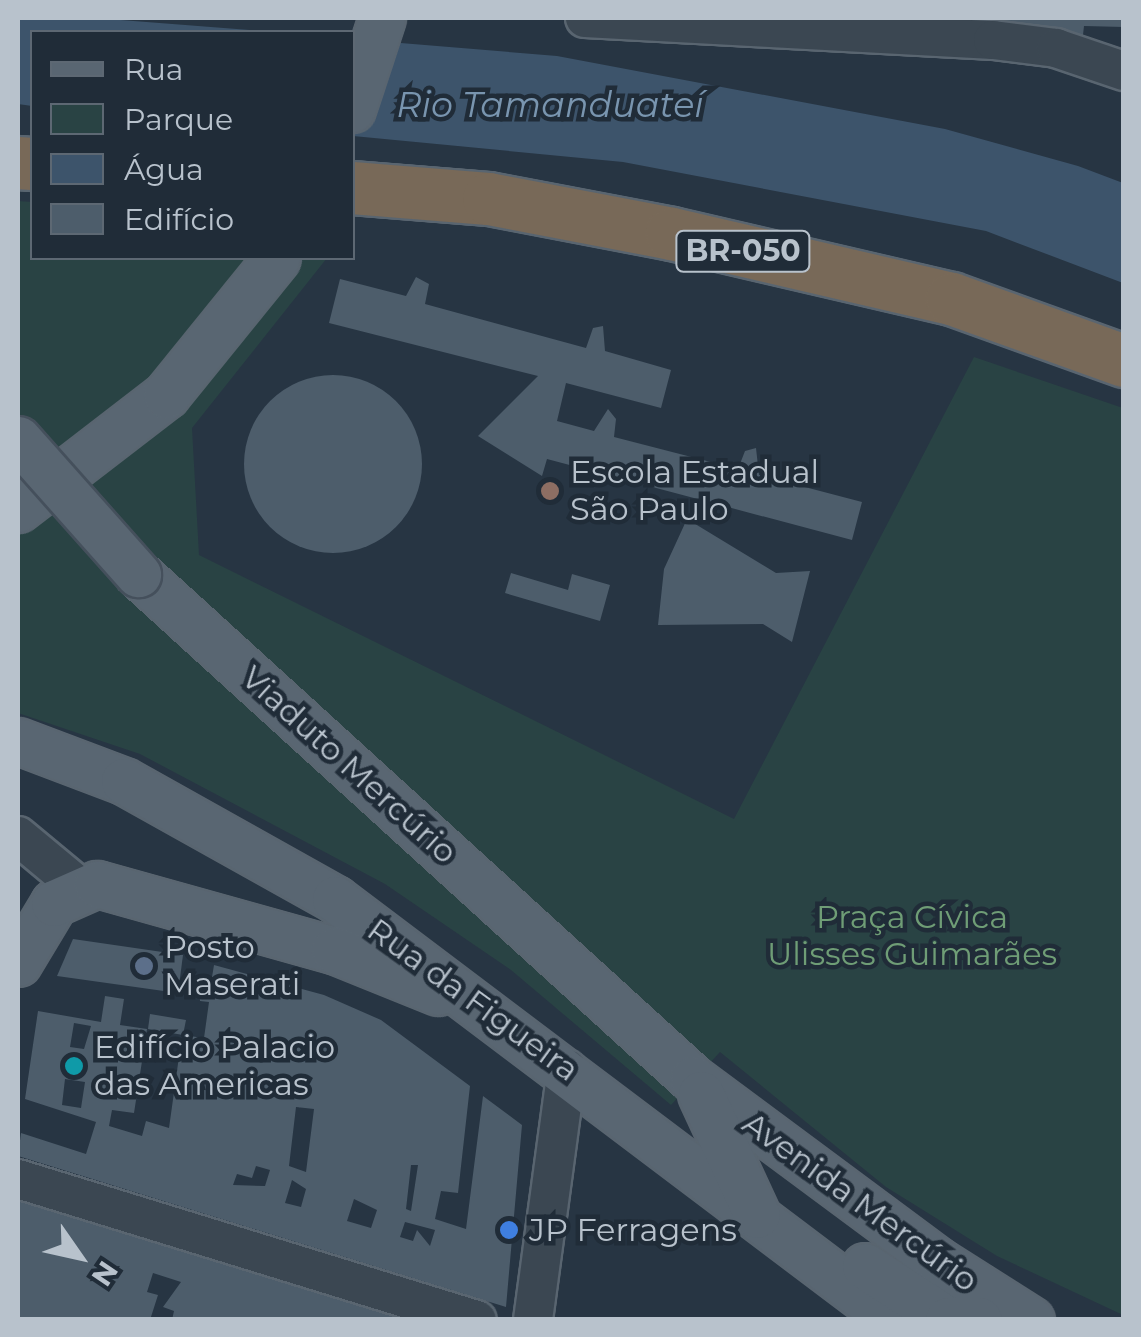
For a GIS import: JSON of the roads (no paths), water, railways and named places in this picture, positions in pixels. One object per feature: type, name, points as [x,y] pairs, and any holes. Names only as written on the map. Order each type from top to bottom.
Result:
[{"type":"highway","name":"BR-050","points":[[355,188],[488,200],[672,234],[952,300],[1124,361]]},
{"type":"main road","points":[[355,101],[382,18]]},
{"type":"main road","points":[[18,509],[166,395],[275,260]]},
{"type":"main road","name":"Viaduto Mercúrio","points":[[18,439],[138,574],[692,1080]]},
{"type":"main road","name":"Rua da Figueira","points":[[18,741],[124,781],[268,856],[487,1008],[893,1320]]},
{"type":"main road","points":[[18,964],[27,921],[78,886],[113,887],[262,929],[487,1008]]},
{"type":"main road","points":[[692,1080],[738,1160],[757,1215],[803,1226],[948,1320],[980,1320]]},
{"type":"main road","name":"Avenida Mercúrio","points":[[692,1080],[938,1261],[1031,1320]]},
{"type":"street","points":[[585,18],[993,40],[1056,48],[1124,71]]},
{"type":"street","points":[[18,836],[78,886]]},
{"type":"street","points":[[534,1320],[568,1069]]},
{"type":"street","points":[[18,1179],[477,1320]]},
{"type":"water","points":[[18,18],[95,18],[250,30],[30,30],[30,106],[18,104]]},
{"type":"water","name":"Rio Tamanduateí","points":[[355,39],[557,56],[945,129],[1078,166],[1123,183],[1123,283],[986,231],[623,162],[355,136]]},
{"type":"place","name":"Escola Estadual São Paulo","points":[[550,491]]},
{"type":"place","name":"Posto Maserati","points":[[144,966]]},
{"type":"place","name":"Edifício Palacio das Americas","points":[[74,1066]]},
{"type":"place","name":"JP Ferragens","points":[[509,1230]]},
{"type":"park label","name":"Praça Cívica Ulisses Guimarães","points":[[912,936]]}]
